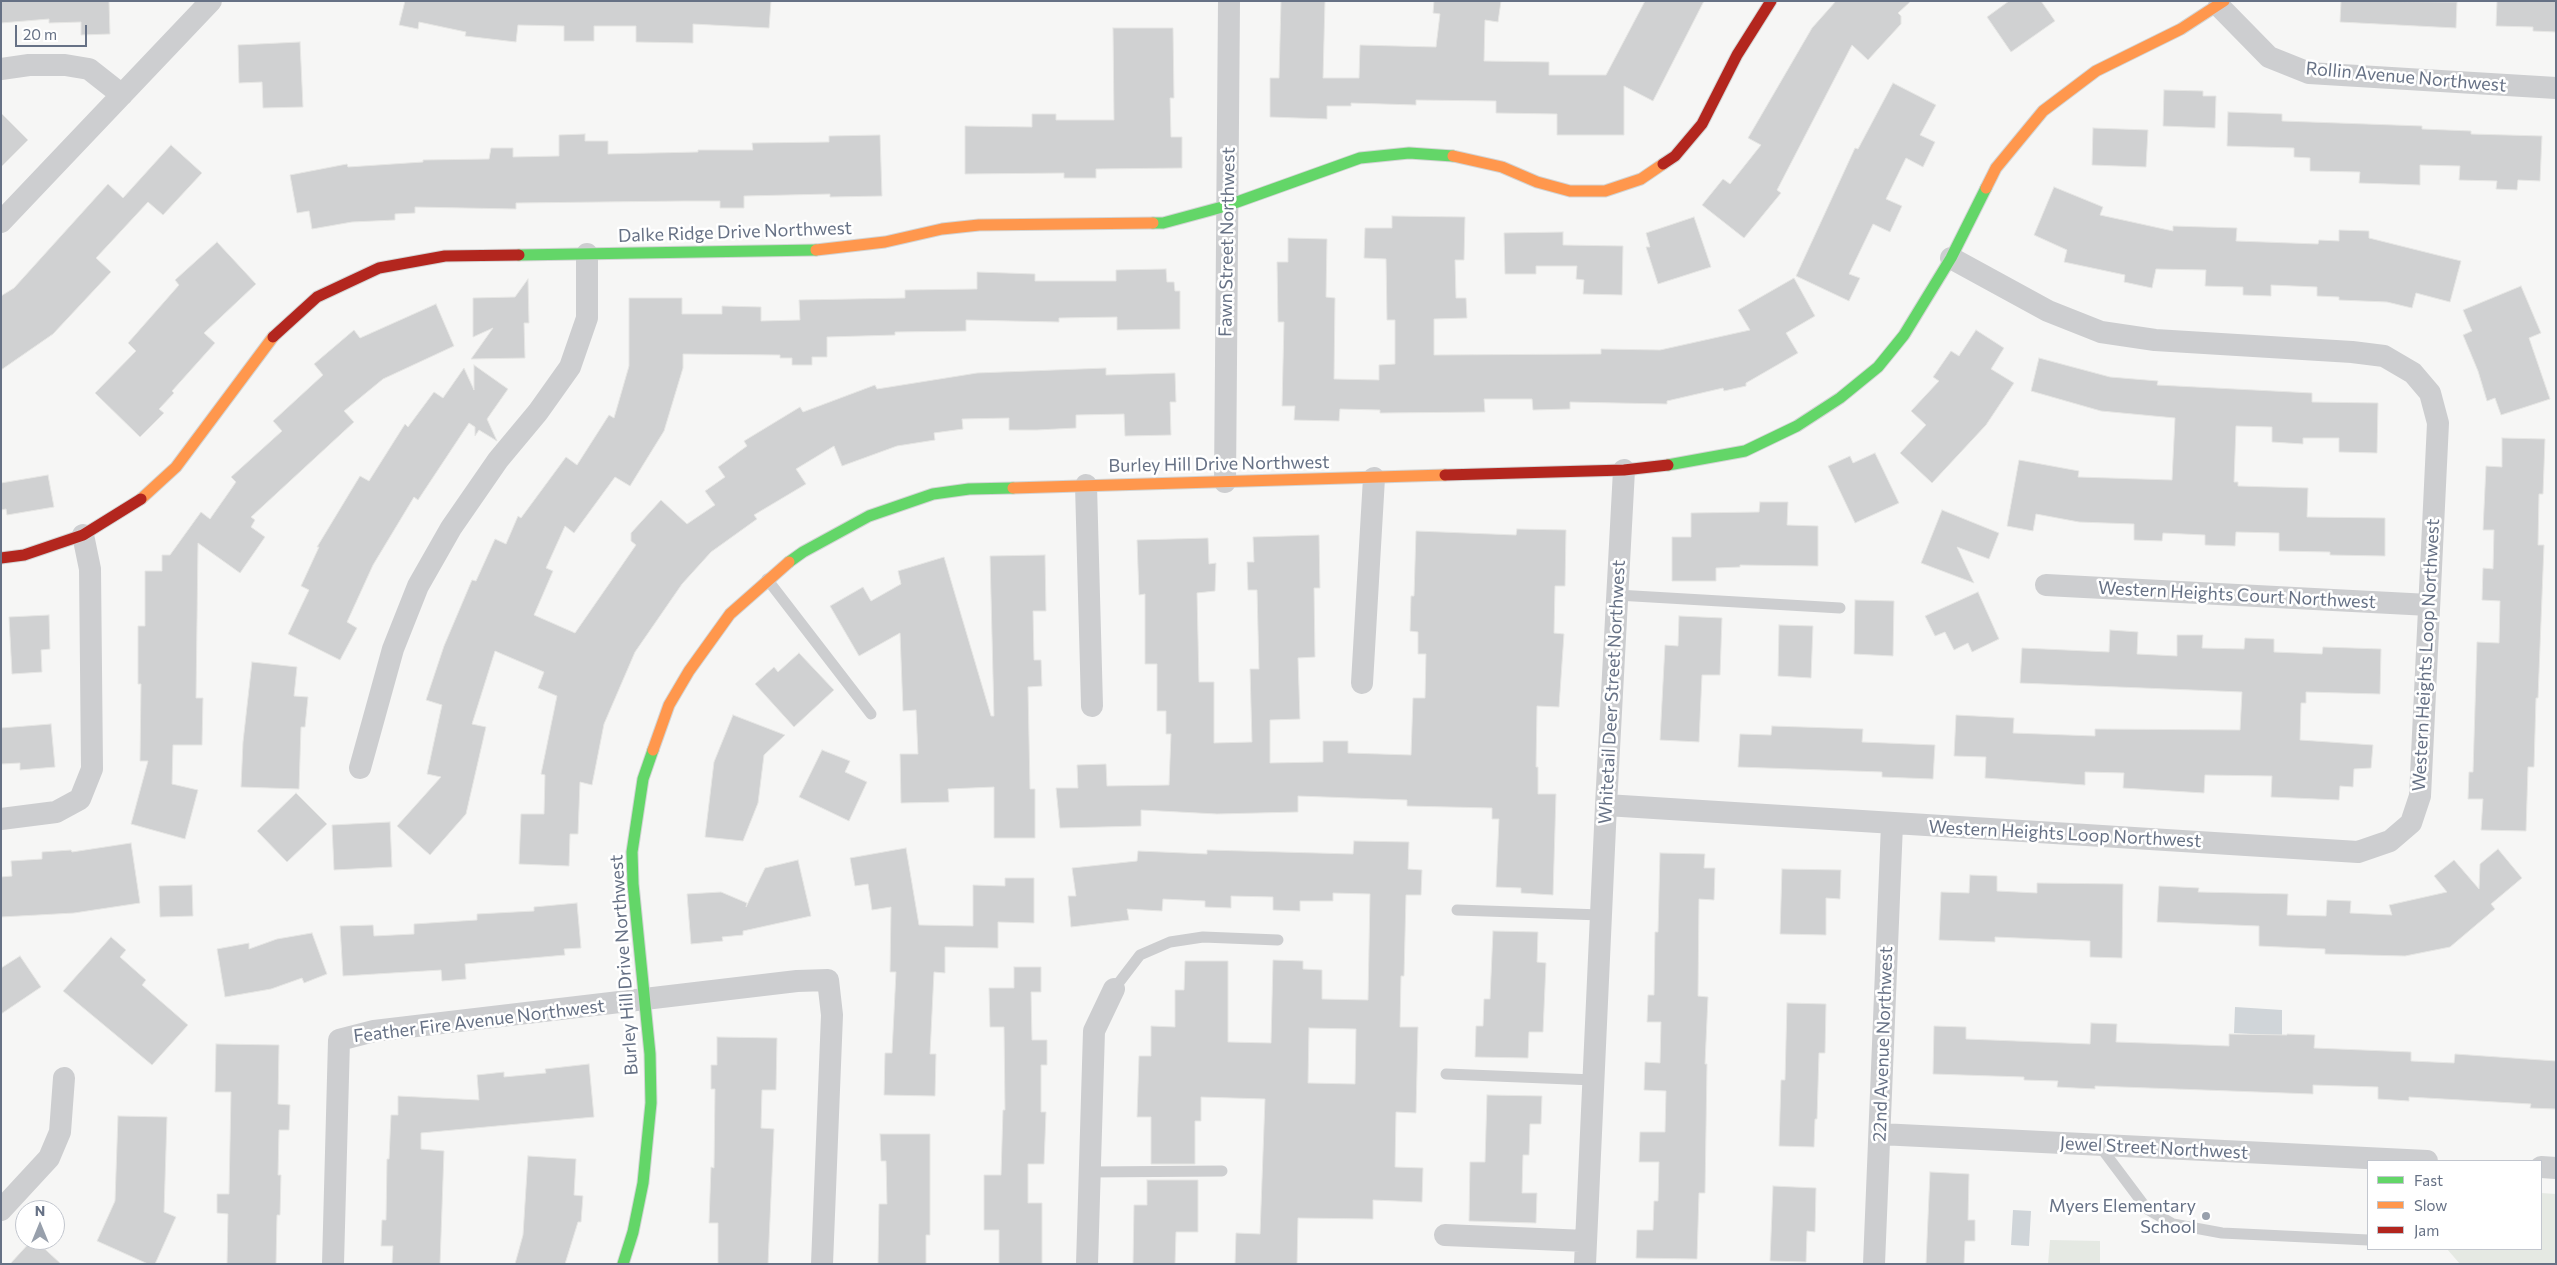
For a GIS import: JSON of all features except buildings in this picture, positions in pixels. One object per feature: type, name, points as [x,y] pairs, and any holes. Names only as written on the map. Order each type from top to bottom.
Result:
[{"type":"street","points":[[1,222],[211,1]]},
{"type":"street","name":"Fawn Street Northwest","points":[[1225,482],[1229,1]]},
{"type":"street","name":"Dalke Ridge Drive Northwest","points":[[1,558],[24,555],[83,534],[134,505],[176,467],[274,336],[317,297],[379,268],[445,256],[834,250],[885,242],[942,229],[979,226],[1163,223],[1226,206],[1360,158],[1409,152],[1451,154],[1502,167],[1538,182],[1570,191],[1605,191],[1641,179],[1675,156],[1702,124],[1737,55],[1771,1]]},
{"type":"street","name":"Rollin Avenue Northwest","points":[[2222,4],[2269,57],[2309,73],[2556,88]]},
{"type":"street","name":"Burley Hill Drive Northwest","points":[[623,1264],[635,1222],[648,1146],[650,1054],[633,884],[632,852],[643,779],[669,705],[689,671],[730,614],[768,579],[803,552],[835,533],[869,516],[933,494],[996,487],[1624,470],[1690,463],[1745,451],[1797,426],[1840,398],[1878,367],[1904,335],[1951,258],[1996,168],[2043,111],[2096,71],[2180,30],[2222,4]]},
{"type":"street","points":[[1,69],[29,65],[65,65],[89,69],[122,95]]},
{"type":"street","points":[[360,768],[393,649],[418,586],[451,528],[493,467],[538,412],[570,367],[587,318],[587,254]]},
{"type":"street","name":"Western Heights Loop Northwest","points":[[1606,805],[2358,852],[2390,841],[2411,823],[2420,796],[2438,423],[2430,393],[2413,373],[2384,356],[2352,352],[2155,340],[2101,332],[2048,311],[1951,258]]},
{"type":"street","name":"Whitetail Deer Street Northwest","points":[[1585,1264],[1606,805],[1624,470]]},
{"type":"street","points":[[1362,683],[1374,478]]},
{"type":"street","points":[[1086,485],[1092,706]]},
{"type":"street","points":[[1,819],[56,812],[80,800],[92,769],[90,569],[83,534]]},
{"type":"street","name":"Western Heights Court Northwest","points":[[2046,585],[2429,606]]},
{"type":"street","name":"22nd Avenue Northwest","points":[[1874,1264],[1892,824]]},
{"type":"street","name":"Feather Fire Avenue Northwest","points":[[333,1264],[339,1040],[374,1031],[797,981],[828,980],[832,1015],[822,1264]]},
{"type":"street","points":[[1087,1264],[1094,1031],[1114,990]]},
{"type":"street","points":[[1,1210],[49,1158],[60,1132],[64,1078]]},
{"type":"street","name":"Jewel Street Northwest","points":[[1880,1134],[2406,1160]]},
{"type":"street","points":[[2542,1167],[2556,1168]]},
{"type":"street","points":[[1445,1235],[1586,1241]]},
{"type":"lane","points":[[768,579],[871,714]]},
{"type":"lane","points":[[1617,595],[1840,608]]},
{"type":"lane","points":[[1457,910],[1601,915]]},
{"type":"lane","points":[[1114,990],[1140,955],[1170,942],[1203,937],[1278,940]]},
{"type":"lane","points":[[1446,1074],[1594,1080]]},
{"type":"lane","points":[[2099,1145],[2147,1209],[2173,1224],[2222,1233],[2367,1240]]},
{"type":"lane","points":[[1090,1172],[1222,1172]]},
{"type":"shaded area","points":[[2235,1007],[2282,1010],[2282,1036],[2234,1033]]},
{"type":"shaded area","points":[[2542,1193],[2556,1194],[2556,1264],[2460,1264],[2448,1250],[2542,1250]]},
{"type":"shaded area","points":[[2013,1210],[2031,1211],[2029,1246],[2011,1245]]},
{"type":"shaded area","points":[[2050,1240],[2100,1241],[2100,1264],[2048,1264]]},
{"type":"traffic: fast","points":[[1153,223],[1163,223],[1226,206],[1360,158],[1409,153],[1453,156]]},
{"type":"traffic: fast","points":[[1668,465],[1745,451],[1797,426],[1840,398],[1878,367],[1904,335],[1951,258],[1986,188]]},
{"type":"traffic: fast","points":[[519,255],[816,250]]},
{"type":"traffic: fast","points":[[789,562],[803,552],[869,516],[933,494],[969,489],[1013,488]]},
{"type":"traffic: fast","points":[[623,1264],[633,1232],[643,1183],[651,1103],[650,1054],[633,884],[632,852],[643,779],[653,750]]},
{"type":"traffic: slow","points":[[1986,188],[1996,168],[2043,111],[2096,71],[2181,29],[2224,1]]},
{"type":"traffic: slow","points":[[1453,156],[1502,167],[1537,182],[1570,191],[1605,191],[1641,179],[1663,164]]},
{"type":"traffic: slow","points":[[816,250],[885,242],[942,229],[979,225],[1153,223]]},
{"type":"traffic: slow","points":[[141,499],[176,467],[273,337]]},
{"type":"traffic: slow","points":[[1013,488],[1445,475]]},
{"type":"traffic: slow","points":[[653,750],[669,705],[689,671],[730,614],[789,562]]},
{"type":"traffic: jam","points":[[1663,164],[1675,156],[1702,124],[1737,55],[1771,1]]},
{"type":"traffic: jam","points":[[273,337],[317,297],[379,268],[445,256],[519,255]]},
{"type":"traffic: jam","points":[[1445,475],[1624,470],[1668,465]]},
{"type":"traffic: jam","points":[[1,558],[24,555],[83,535],[141,499]]},
{"type":"place","name":"Myers Elementary School","points":[[2206,1216]]}]
